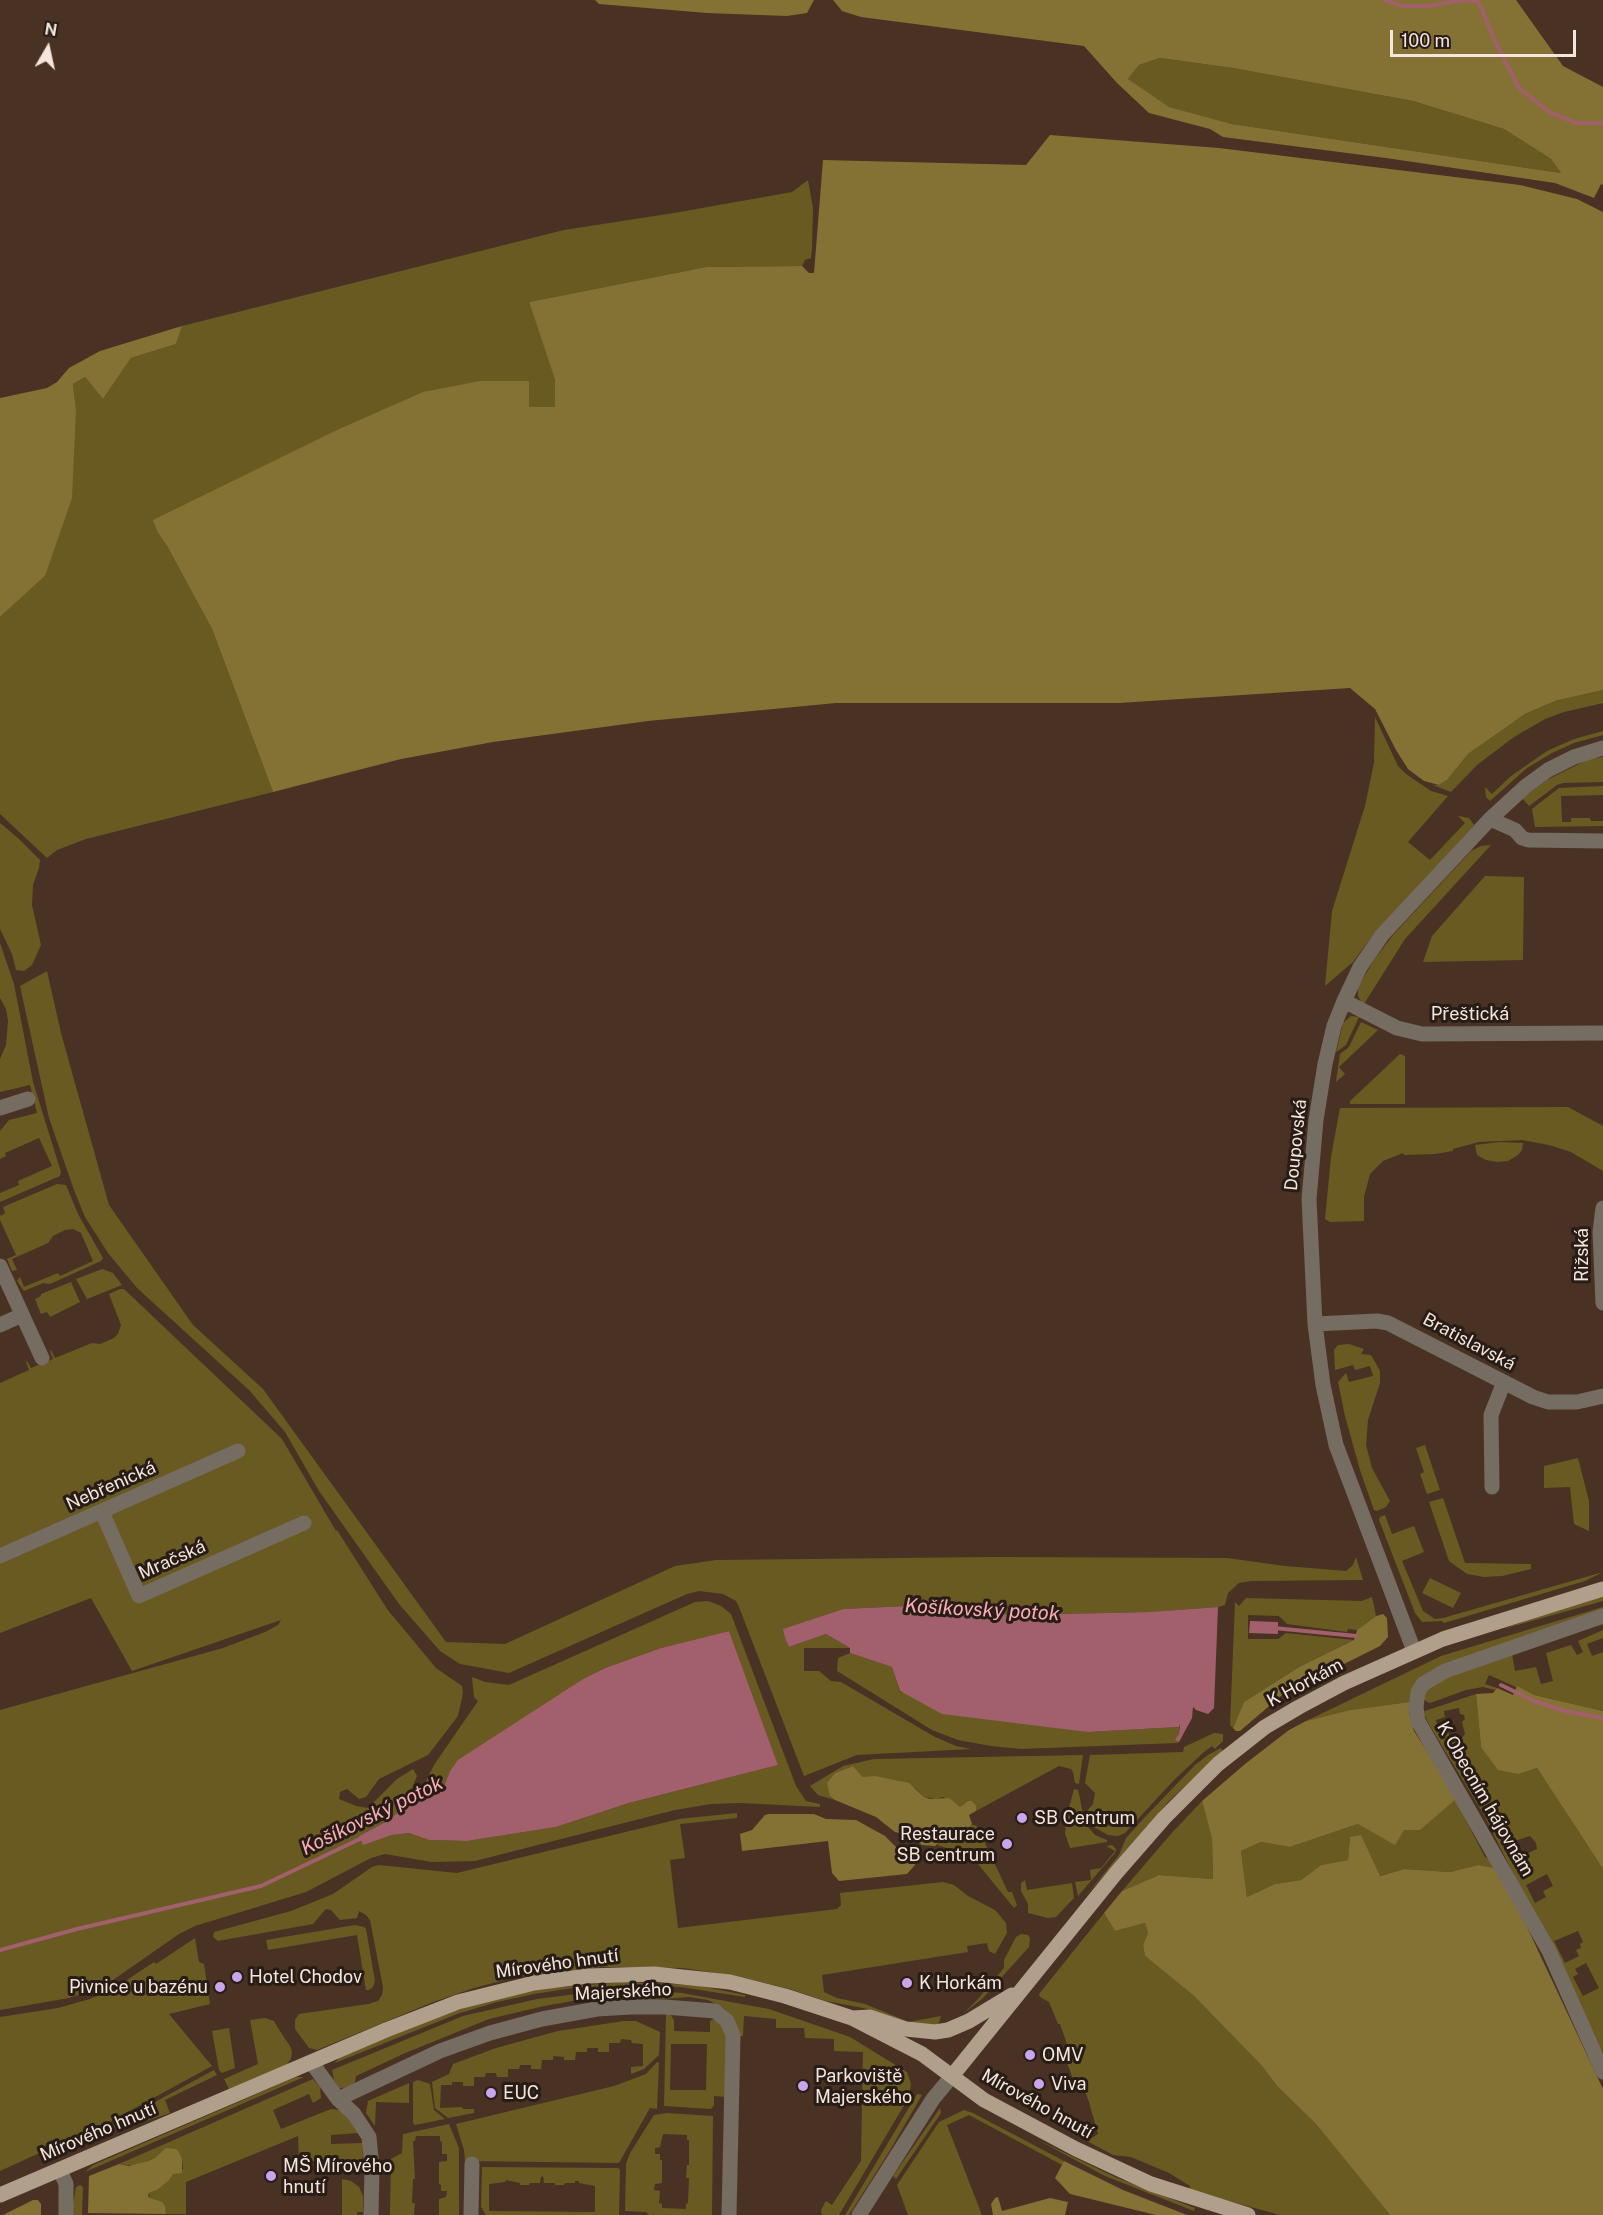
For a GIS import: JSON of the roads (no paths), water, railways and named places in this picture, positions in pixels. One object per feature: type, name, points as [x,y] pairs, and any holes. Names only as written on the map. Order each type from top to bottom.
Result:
[{"type":"main road","name":"K Horkám","points":[[952,2076],[1129,1857],[1171,1810],[1218,1764],[1280,1717],[1344,1683],[1443,1639],[1603,1589]]},
{"type":"main road","name":"Mírového hnutí","points":[[0,2195],[386,2030],[458,2002],[534,1983],[588,1976],[654,1974],[730,1982],[785,1996],[852,2018],[922,2054],[984,2100],[1118,2169],[1185,2196],[1248,2215]]},
{"type":"main road","points":[[852,2018],[874,2018],[916,2031],[948,2030],[969,2021],[1022,1988]]},
{"type":"street","name":"Doupovská","points":[[1414,1651],[1336,1445],[1323,1385],[1315,1324],[1310,1181],[1325,1064],[1334,1026],[1344,1000],[1360,967],[1382,935],[1520,790],[1543,773],[1574,757],[1603,748]]},
{"type":"street","points":[[1490,819],[1515,830],[1522,838],[1528,840],[1603,841]]},
{"type":"street","name":"Přeštická","points":[[1344,1000],[1397,1028],[1422,1034],[1603,1033]]},
{"type":"street","points":[[0,1108],[28,1099]]},
{"type":"street","name":"Rižská","points":[[1603,1208],[1600,1232],[1603,1303]]},
{"type":"street","points":[[0,1266],[42,1358]]},
{"type":"street","points":[[0,1325],[22,1315]]},
{"type":"street","name":"Bratislavská","points":[[1315,1324],[1377,1321],[1388,1323],[1533,1397],[1555,1403],[1577,1402],[1603,1396]]},
{"type":"street","points":[[1492,1487],[1491,1414],[1504,1382]]},
{"type":"street","name":"Nebřenická","points":[[0,1557],[238,1452]]},
{"type":"street","name":"Mračská","points":[[102,1512],[139,1596],[304,1523]]},
{"type":"street","name":"K Obecním hájovnám","points":[[1603,1616],[1445,1671],[1423,1684],[1418,1692],[1416,1707],[1418,1721],[1549,1951],[1603,2072]]},
{"type":"street","name":"Majerského","points":[[338,2099],[440,2051],[490,2033],[542,2019],[597,2009],[631,2007],[665,2007],[715,2012],[727,2021],[733,2036],[729,2215]]},
{"type":"street","points":[[312,2063],[338,2099],[354,2114],[369,2137],[372,2168],[371,2215]]},
{"type":"street","points":[[859,2215],[933,2099],[952,2076]]},
{"type":"street","points":[[471,2215],[472,2164]]},
{"type":"street","points":[[60,2169],[66,2184],[66,2215]]},
{"type":"waterway","points":[[1385,0],[1402,6],[1428,6],[1463,0],[1478,1],[1519,88],[1549,112],[1576,123],[1603,123]]},
{"type":"waterway","name":"Košíkovský potok","points":[[1274,1628],[1356,1636]]},
{"type":"waterway","name":"Košíkovský potok","points":[[1501,1685],[1534,1701],[1565,1711],[1603,1718]]},
{"type":"waterway","name":"Košíkovský potok","points":[[0,1950],[77,1929],[261,1886],[364,1837]]},
{"type":"place","name":"SB Centrum","points":[[1022,1818]]},
{"type":"place","name":"Restaurace SB centrum","points":[[1007,1844]]},
{"type":"place","name":"Hotel Chodov","points":[[237,1977]]},
{"type":"place","name":"K Horkám","points":[[907,1983]]},
{"type":"place","name":"Pivnice u bazénu","points":[[220,1987]]},
{"type":"place","name":"OMV","points":[[1030,2055]]},
{"type":"place","name":"Viva","points":[[1039,2084]]},
{"type":"place","name":"Parkoviště Majerského","points":[[803,2086]]},
{"type":"place","name":"EUC","points":[[491,2093]]},
{"type":"place","name":"MŠ Mírového hnutí","points":[[271,2176]]}]
